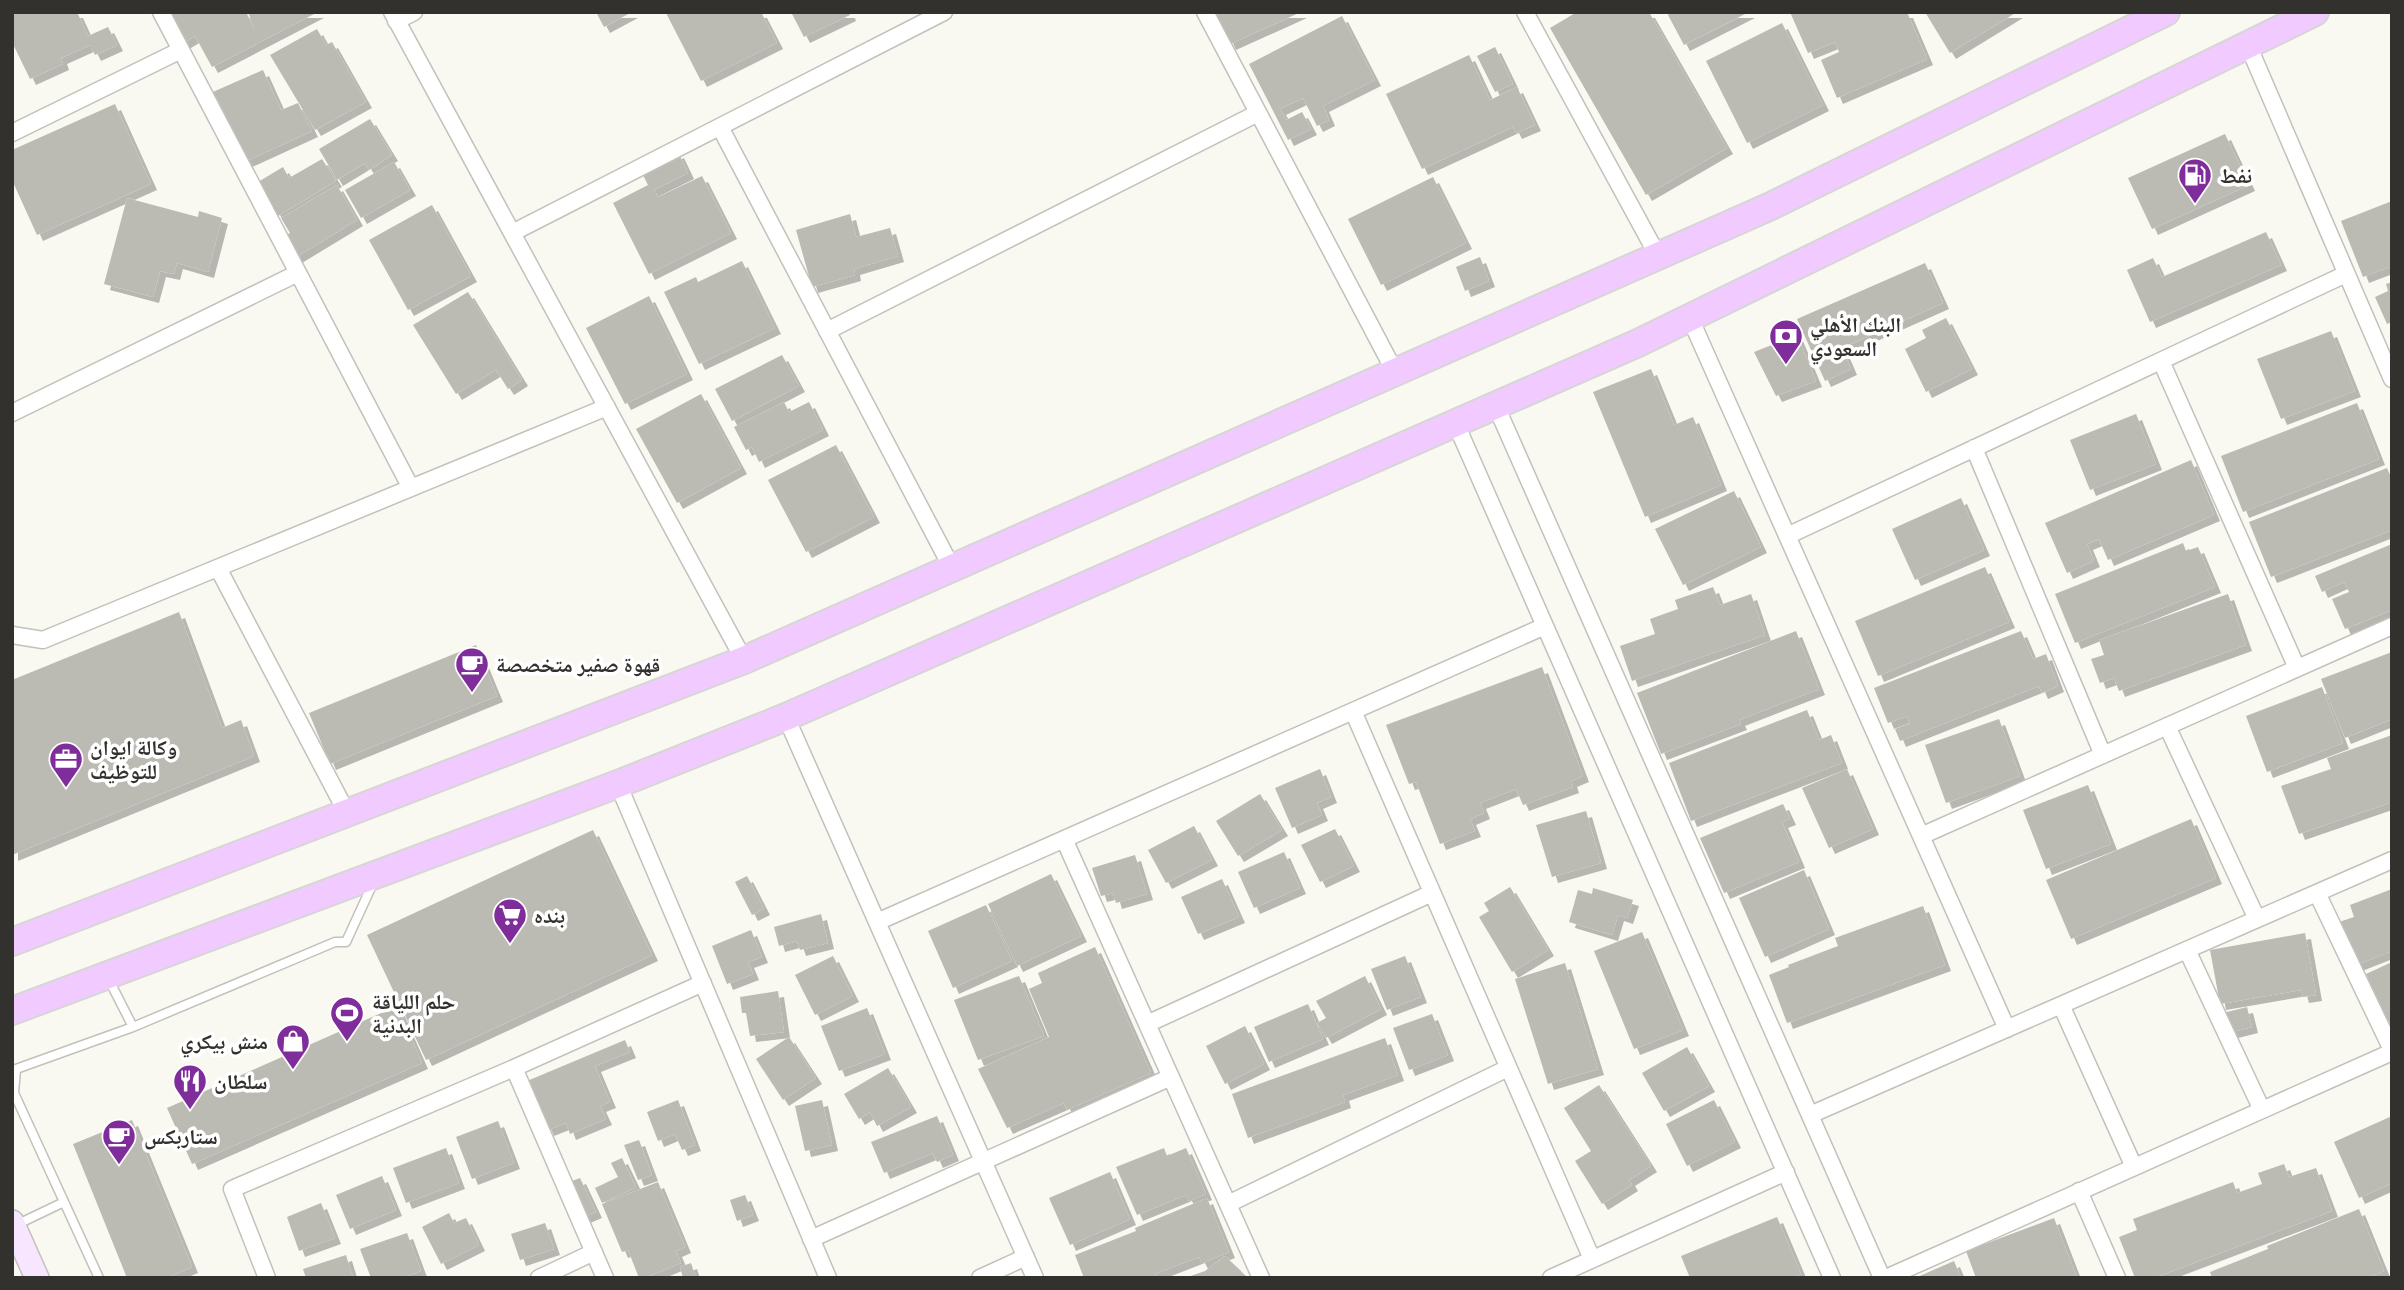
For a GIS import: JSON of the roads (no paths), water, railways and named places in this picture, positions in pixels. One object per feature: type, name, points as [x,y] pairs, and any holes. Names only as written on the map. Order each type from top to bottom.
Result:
[{"type":"main road","points":[[12,942],[744,660],[1771,206],[2166,12]]},
{"type":"main road","points":[[13,1011],[618,784],[786,717],[1456,424],[1689,318],[2315,12]]},
{"type":"street","points":[[161,12],[411,488]]},
{"type":"street","points":[[414,12],[394,17],[744,660]]},
{"type":"street","points":[[512,233],[943,12]]},
{"type":"street","points":[[1205,12],[1395,372]]},
{"type":"street","points":[[1525,12],[1658,256]]},
{"type":"street","points":[[2248,45],[2392,379]]},
{"type":"street","points":[[12,133],[181,50]]},
{"type":"street","points":[[827,331],[1258,113]]},
{"type":"street","points":[[720,127],[952,568]]},
{"type":"street","points":[[12,413],[298,273]]},
{"type":"street","points":[[1787,536],[2346,274]]},
{"type":"street","points":[[1689,318],[2007,1029]]},
{"type":"street","points":[[2161,361],[2297,668]]},
{"type":"street","points":[[1496,406],[1884,1278],[2392,1051],[2317,893]]},
{"type":"street","points":[[12,635],[44,640],[607,407]]},
{"type":"street","points":[[1456,424],[1832,1278]]},
{"type":"street","points":[[1974,448],[2103,755]]},
{"type":"street","points":[[218,568],[347,813]]},
{"type":"street","points":[[877,922],[1545,626]]},
{"type":"street","points":[[1921,836],[2392,626]]},
{"type":"street","points":[[1353,712],[1592,1259]]},
{"type":"street","points":[[786,717],[1035,1278]]},
{"type":"street","points":[[2167,726],[2257,919]]},
{"type":"street","points":[[618,784],[811,1238],[825,1277]]},
{"type":"street","points":[[1064,839],[1261,1278]]},
{"type":"street","points":[[1810,1115],[2392,860]]},
{"type":"street","points":[[1147,1024],[1432,893]]},
{"type":"street","points":[[2187,950],[2262,1110]]},
{"type":"street","points":[[267,1278],[232,1189],[514,1068],[703,983]]},
{"type":"street","points":[[2061,1005],[2134,1167]]},
{"type":"street","points":[[514,1068],[605,1278]]},
{"type":"street","points":[[1228,1204],[1508,1068]]},
{"type":"street","points":[[811,1238],[1171,1077]]},
{"type":"street","points":[[1550,1278],[1786,1172]]},
{"type":"street","points":[[2080,1191],[2117,1278]]},
{"type":"street","points":[[13,1224],[37,1278]]},
{"type":"street","points":[[539,1278],[594,1252]]},
{"type":"street","points":[[980,1278],[1026,1257]]},
{"type":"lane","points":[[99,1278],[14,1093],[16,1069],[133,1027],[335,942],[346,942],[378,873]]},
{"type":"lane","points":[[106,975],[133,1027]]},
{"type":"lane","points":[[13,1224],[64,1202]]},
{"type":"place","name":"نفط","points":[[2195,205]]},
{"type":"place","name":"البنك الأهلي السعودي","points":[[1786,366]]},
{"type":"place","name":"قهوة صفير متخصصة","points":[[472,694]]},
{"type":"place","name":"وكالة ايوان للتوظيف","points":[[66,789]]},
{"type":"place","name":"بنده","points":[[510,945]]},
{"type":"place","name":"حلم اللياقة البدنية","points":[[347,1043]]},
{"type":"place","name":"منش بيكري","points":[[293,1071]]},
{"type":"place","name":"سلطان","points":[[190,1111]]},
{"type":"place","name":"ستاربكس","points":[[119,1166]]}]
